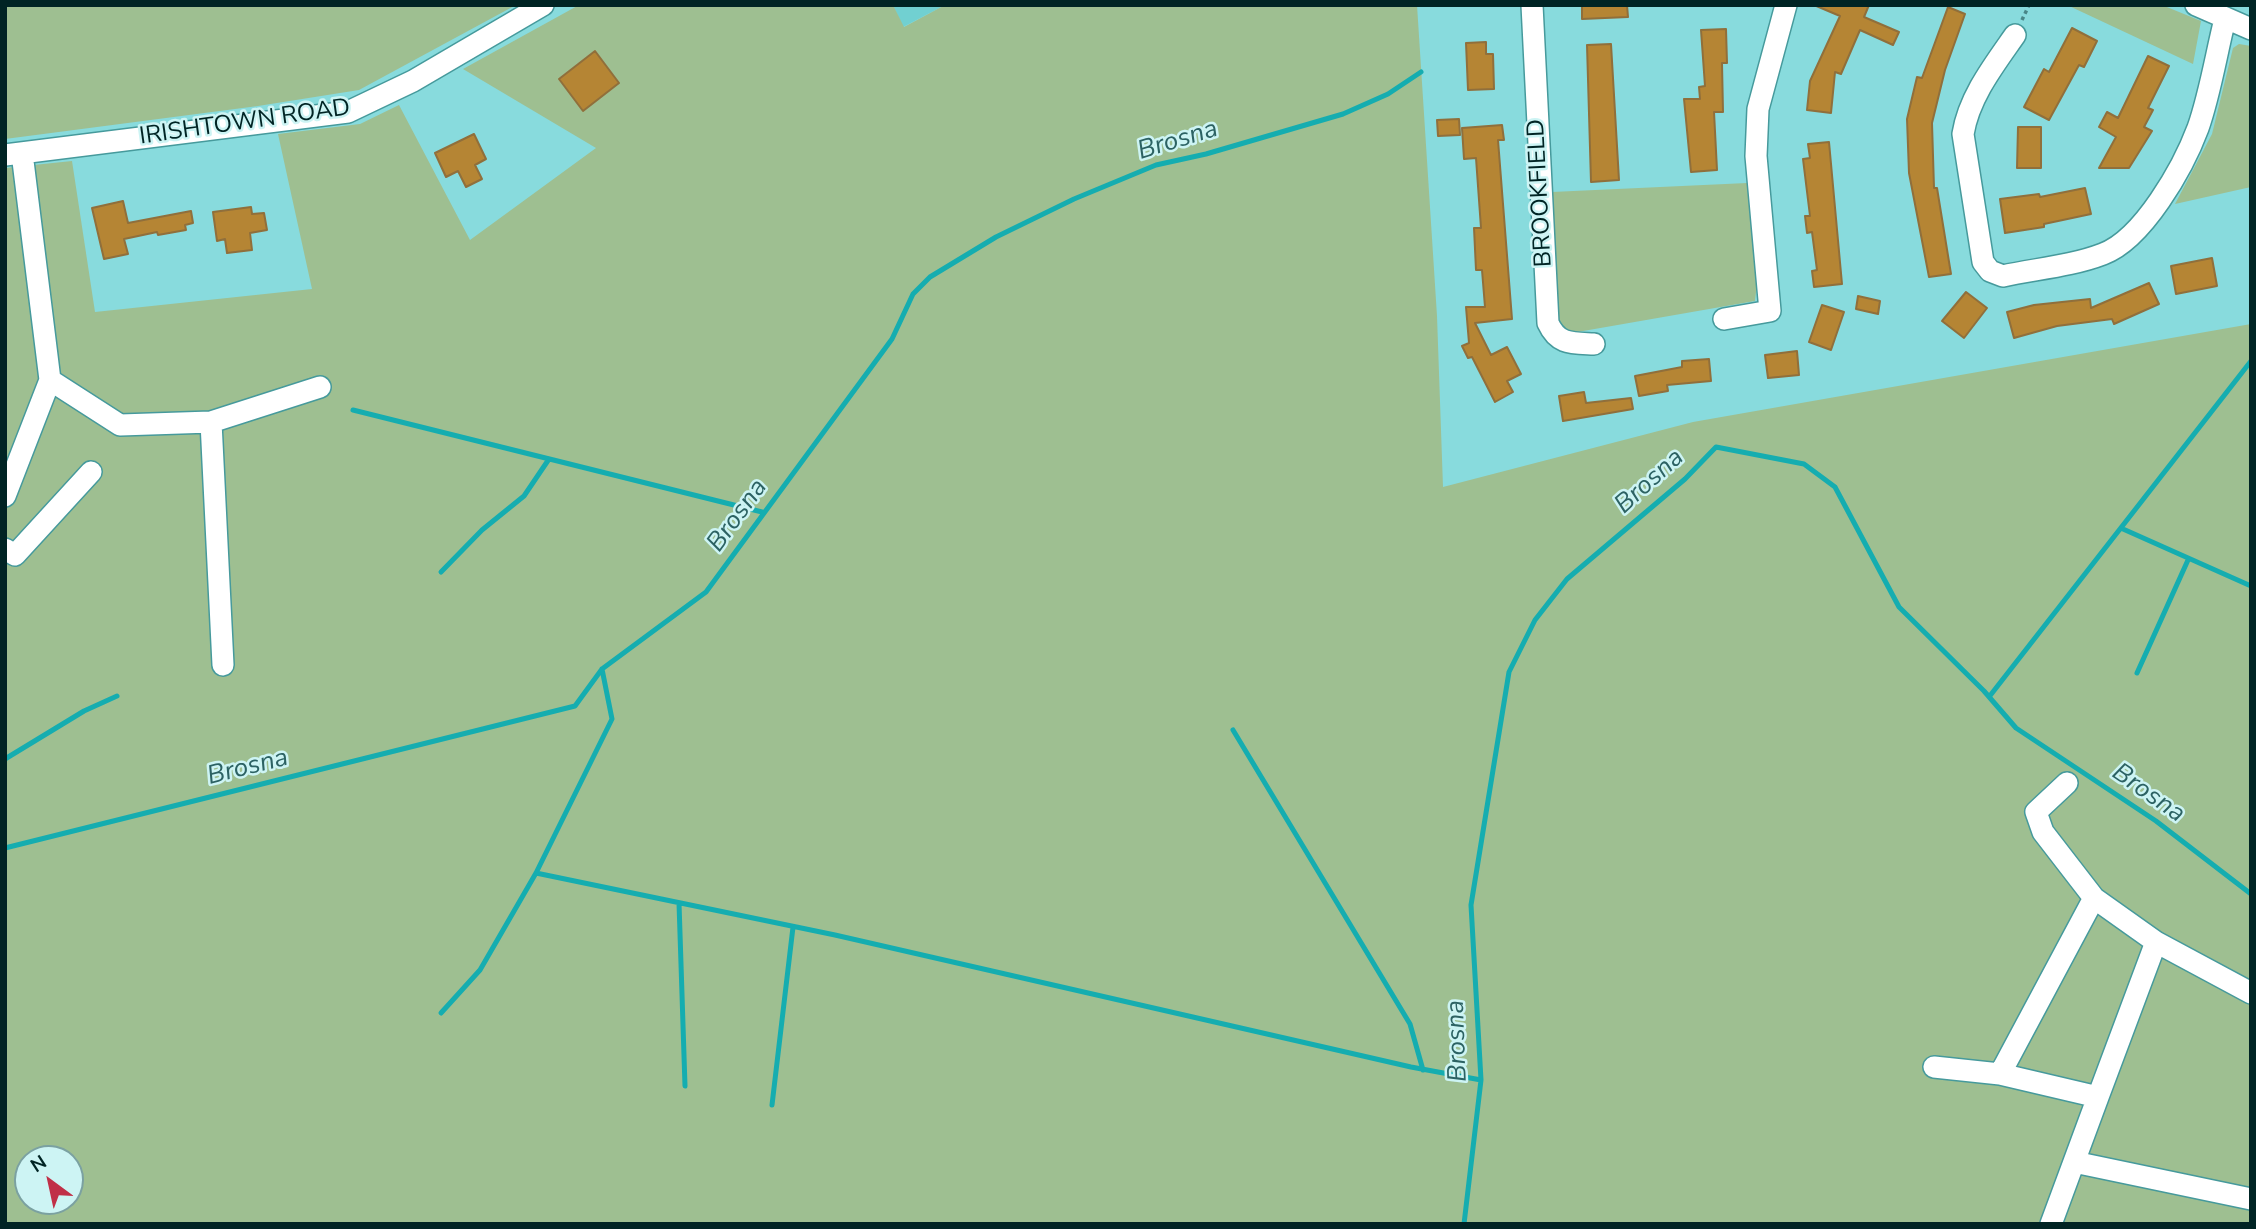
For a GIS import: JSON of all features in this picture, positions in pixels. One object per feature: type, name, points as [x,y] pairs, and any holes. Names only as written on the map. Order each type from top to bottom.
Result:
[{"type":"street","name":"IRISHTOWN ROAD","points":[[14,154],[348,112],[413,81],[543,5]]},
{"type":"street","name":"BROOKFIELD","points":[[1532,5],[1548,323],[1554,337],[1566,343],[1594,344]]},
{"type":"street","points":[[1724,319],[1770,311],[1756,156],[1758,109],[1786,5]]},
{"type":"street","points":[[2196,5],[2251,29]]},
{"type":"street","points":[[2015,34],[1975,96],[1966,115],[1963,134],[1983,262],[1990,271],[2003,276],[2103,254],[2128,239],[2143,222],[2173,177],[2197,129],[2225,19]]},
{"type":"street","points":[[5,496],[50,380],[14,154]]},
{"type":"street","points":[[50,380],[120,425],[211,422],[320,387]]},
{"type":"street","points":[[211,422],[223,665]]},
{"type":"street","points":[[5,549],[15,555],[91,472]]},
{"type":"street","points":[[2067,783],[2036,812],[2043,832],[2094,898],[2156,942],[2251,993]]},
{"type":"street","points":[[2000,1074],[2094,898]]},
{"type":"street","points":[[2051,1224],[2156,942]]},
{"type":"street","points":[[1934,1067],[2000,1074],[2098,1097]]},
{"type":"street","points":[[2074,1163],[2251,1199]]},
{"type":"shaded area","points":[[893,5],[945,5],[903,27]]},
{"type":"green space","points":[[5,5],[516,5],[359,90],[5,139]]},
{"type":"green space","points":[[579,5],[893,5],[904,27],[945,5],[1417,5],[1437,316],[1443,487],[1693,422],[2251,324],[2251,1224],[5,1224],[5,168],[72,161],[95,312],[312,289],[278,134],[360,124],[399,105],[470,240],[596,148],[463,69]]},
{"type":"green space","points":[[2067,5],[2162,5],[2201,21],[2193,64]]},
{"type":"green space","points":[[2239,44],[2251,46],[2251,187],[2175,204],[2212,134],[2233,48]]},
{"type":"green space","points":[[1747,183],[1757,283],[1755,301],[1566,334],[1557,325],[1552,192]]},
{"type":"building","points":[[1582,5],[1627,5],[1628,17],[1582,19]]},
{"type":"building","points":[[1814,5],[1869,5],[1864,17],[1899,32],[1893,45],[1860,30],[1841,74],[1835,72],[1831,113],[1807,110],[1810,81],[1840,16]]},
{"type":"building","points":[[1948,7],[1965,14],[1945,70],[1932,123],[1934,188],[1937,188],[1951,274],[1929,277],[1909,173],[1907,119],[1917,77],[1922,78]]},
{"type":"building","points":[[2072,28],[2097,41],[2084,67],[2079,65],[2049,120],[2024,107],[2044,69],[2049,72]]},
{"type":"building","points":[[1726,29],[1727,63],[1722,63],[1723,112],[1714,112],[1717,170],[1691,172],[1684,99],[1700,99],[1699,87],[1705,86],[1701,30]]},
{"type":"building","points":[[1486,42],[1486,54],[1493,54],[1494,89],[1468,90],[1466,43]]},
{"type":"building","points":[[1611,44],[1619,180],[1591,182],[1587,45]]},
{"type":"building","points":[[595,51],[619,83],[583,111],[559,79]]},
{"type":"building","points":[[2148,56],[2169,66],[2148,108],[2153,110],[2144,127],[2152,131],[2129,168],[2099,168],[2116,137],[2099,127],[2107,112],[2118,118]]},
{"type":"building","points":[[1459,119],[1460,135],[1438,136],[1437,120]]},
{"type":"building","points":[[1502,125],[1504,140],[1498,140],[1512,319],[1475,323],[1491,355],[1507,347],[1521,374],[1507,381],[1513,392],[1495,402],[1472,357],[1468,358],[1462,346],[1469,343],[1466,307],[1485,307],[1482,270],[1476,270],[1474,228],[1481,228],[1476,158],[1464,159],[1462,128]]},
{"type":"building","points":[[2018,127],[2041,127],[2041,168],[2017,168]]},
{"type":"building","points":[[474,134],[486,159],[475,165],[482,179],[466,187],[458,171],[446,177],[435,153]]},
{"type":"building","points":[[1829,142],[1842,284],[1814,287],[1812,271],[1817,270],[1812,232],[1807,233],[1805,216],[1810,216],[1803,159],[1810,158],[1808,144]]},
{"type":"building","points":[[2085,188],[2091,214],[2044,224],[2044,227],[2005,233],[2000,199],[2039,194],[2040,197]]},
{"type":"building","points":[[123,201],[128,223],[191,211],[193,223],[185,225],[186,230],[158,235],[157,232],[124,239],[128,254],[104,259],[92,208]]},
{"type":"building","points":[[251,207],[252,214],[264,213],[267,230],[250,233],[252,250],[227,253],[225,239],[217,241],[213,212]]},
{"type":"building","points":[[2212,258],[2217,286],[2176,294],[2171,266]]},
{"type":"building","points":[[2149,283],[2159,304],[2114,324],[2112,319],[2057,326],[2014,338],[2007,312],[2034,305],[2090,299],[2091,308]]},
{"type":"building","points":[[1966,292],[1987,308],[1964,338],[1942,321]]},
{"type":"building","points":[[1858,296],[1880,301],[1878,314],[1856,309]]},
{"type":"building","points":[[1822,305],[1844,312],[1831,350],[1809,342]]},
{"type":"building","points":[[1797,351],[1799,375],[1768,378],[1765,355]]},
{"type":"building","points":[[1709,359],[1711,381],[1667,385],[1668,391],[1639,396],[1635,376],[1682,367],[1682,361]]},
{"type":"building","points":[[1584,392],[1586,403],[1631,398],[1633,409],[1563,421],[1559,396]]},
{"type":"waterway","name":"Brosna","points":[[5,848],[575,706],[602,669],[706,592],[892,339],[913,294],[930,277],[996,237],[1074,199],[1156,165],[1206,154],[1343,114],[1388,94],[1421,72]]},
{"type":"waterway","points":[[1989,697],[2251,361]]},
{"type":"waterway","points":[[353,410],[762,512]]},
{"type":"waterway","name":"Brosna","points":[[1464,1224],[1481,1080],[1471,905],[1509,672],[1535,620],[1567,579],[1685,479],[1716,447],[1804,464],[1835,487],[1899,607],[1984,691],[2016,728],[2156,821],[2251,894]]},
{"type":"waterway","points":[[441,572],[482,530],[524,496],[549,459]]},
{"type":"waterway","points":[[2123,529],[2251,586]]},
{"type":"waterway","points":[[2137,673],[2188,560]]},
{"type":"waterway","points":[[441,1013],[480,970],[536,873],[612,719],[602,669]]},
{"type":"waterway","points":[[5,759],[84,711],[117,696]]},
{"type":"waterway","points":[[1233,730],[1410,1024],[1423,1070]]},
{"type":"waterway","points":[[536,873],[835,935],[1411,1067],[1481,1080]]},
{"type":"waterway","points":[[679,903],[685,1086]]},
{"type":"waterway","points":[[772,1105],[793,927]]}]
